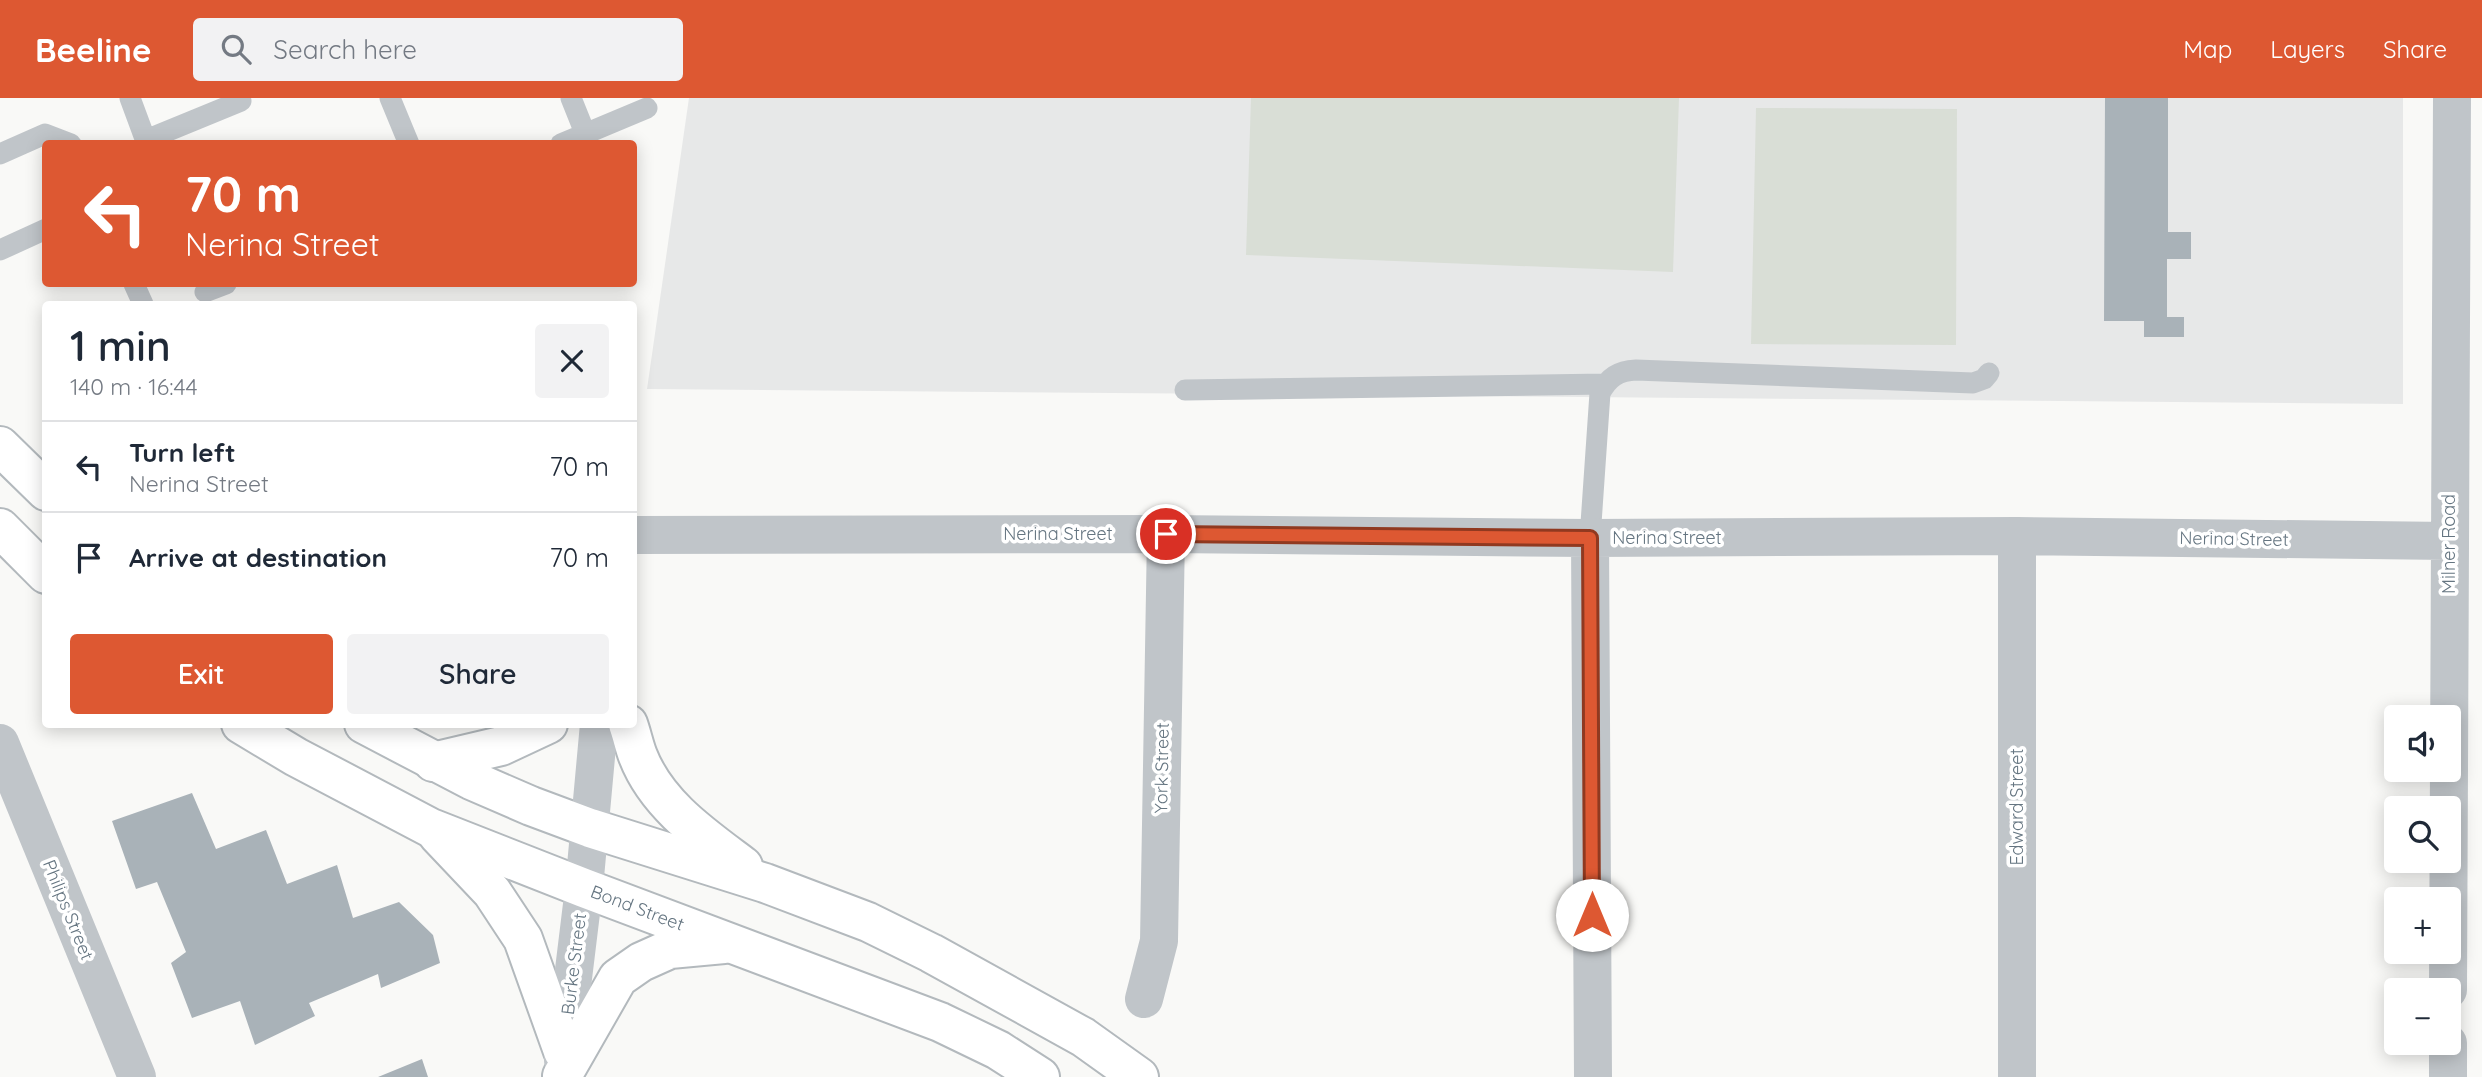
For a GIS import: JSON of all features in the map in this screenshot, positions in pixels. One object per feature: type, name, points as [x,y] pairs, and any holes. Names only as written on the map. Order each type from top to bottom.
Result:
[{"type":"street","name":"Milner Road","points":[[2448,978],[2452,98]]},
{"type":"street","points":[[0,446],[42,487]]},
{"type":"street","points":[[0,528],[42,570]]},
{"type":"street","name":"Nerina Street","points":[[637,535],[1166,534],[1590,538],[2017,536],[2449,541]]},
{"type":"street","name":"York Street","points":[[1144,999],[1159,941],[1166,534]]},
{"type":"street","name":"Edward Street","points":[[2017,536],[2017,1077]]},
{"type":"street","points":[[1590,538],[1593,1077]]},
{"type":"street","name":"Bond Street","points":[[248,728],[296,757],[431,828],[940,1022],[998,1050],[1040,1077]]},
{"type":"street","points":[[371,728],[433,762],[483,785],[590,828],[765,883],[868,922],[931,953],[1083,1037],[1139,1077]]},
{"type":"street","points":[[433,762],[501,746],[543,728]]},
{"type":"street","name":"Burke Street","points":[[562,1068],[584,888],[599,728]]},
{"type":"street","points":[[629,728],[639,758],[658,793],[708,840],[765,883]]},
{"type":"street","name":"Philips Street","points":[[0,743],[137,1077]]},
{"type":"street","points":[[431,828],[492,892],[523,939],[562,1068]]},
{"type":"street","points":[[562,1068],[618,978],[641,962],[670,949],[733,943]]},
{"type":"street","points":[[2448,1055],[2448,1077]]},
{"type":"lane","points":[[130,98],[146,140]]},
{"type":"lane","points":[[390,98],[407,140]]},
{"type":"lane","points":[[571,98],[585,133]]},
{"type":"lane","points":[[152,140],[241,101]]},
{"type":"lane","points":[[570,140],[647,108]]},
{"type":"lane","points":[[0,154],[45,134],[61,140]]},
{"type":"lane","points":[[0,250],[42,231]]},
{"type":"lane","points":[[1590,538],[1600,393],[1617,373],[1636,370],[1973,383],[1979,382],[1989,373]]},
{"type":"lane","points":[[1185,390],[1605,384]]},
{"type":"shaded area","points":[[689,98],[2403,98],[2403,404],[647,389]]},
{"type":"shaded area","points":[[1251,98],[1679,98],[1673,272],[1246,255]]},
{"type":"shaded area","points":[[1756,108],[1957,109],[1956,345],[1751,344]]},
{"type":"building","points":[[2105,98],[2168,98],[2168,232],[2191,232],[2191,259],[2167,259],[2167,317],[2184,317],[2184,337],[2144,337],[2144,321],[2104,321]]},
{"type":"building","points":[[192,793],[216,849],[266,830],[287,884],[337,865],[353,918],[399,902],[433,935],[440,963],[381,988],[378,974],[309,1003],[315,1016],[255,1045],[240,1001],[192,1018],[171,963],[186,952],[157,882],[136,889],[112,821]]},
{"type":"building","points":[[422,1059],[428,1077],[378,1077]]},
{"type":"route","points":[[1166,534],[1590,538],[1592,915]]}]
